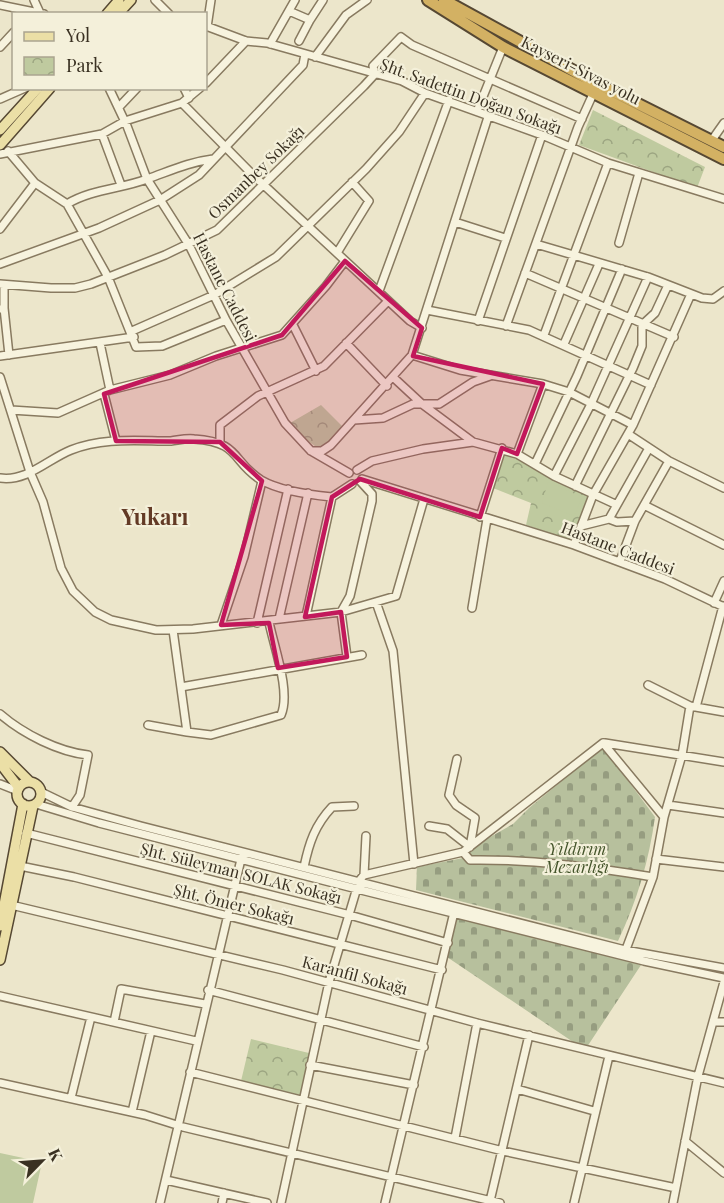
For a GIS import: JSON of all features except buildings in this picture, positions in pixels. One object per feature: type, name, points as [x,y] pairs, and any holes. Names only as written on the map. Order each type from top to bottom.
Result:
[{"type":"highway","name":"Kayseri-Sivas yolu","points":[[428,0],[503,47],[724,159]]},
{"type":"highway","name":"Kayseri-Sivas yolu","points":[[444,0],[580,74],[724,147]]},
{"type":"main road","points":[[109,12],[119,0]]},
{"type":"main road","points":[[120,12],[131,0]]},
{"type":"main road","points":[[0,130],[36,90]]},
{"type":"main road","points":[[4,148],[48,90]]},
{"type":"main road","points":[[0,752],[30,782],[39,786],[41,792],[31,805],[8,904],[0,960]]},
{"type":"main road","points":[[0,763],[18,789],[19,800],[31,805]]},
{"type":"main road","points":[[18,789],[30,782]]},
{"type":"main road","points":[[0,926],[20,866],[31,805]]},
{"type":"street","points":[[155,0],[168,12]]},
{"type":"street","points":[[207,21],[211,0]]},
{"type":"street","points":[[285,0],[310,20]]},
{"type":"street","points":[[299,41],[323,0]]},
{"type":"street","points":[[315,57],[346,15],[367,0]]},
{"type":"street","points":[[0,5],[28,12]]},
{"type":"street","points":[[270,44],[292,5]]},
{"type":"street","name":"Şht. Sadettin Doğan Sokağı","points":[[207,26],[246,41],[270,44],[402,81],[425,93],[478,109],[608,163],[724,199]]},
{"type":"street","points":[[0,47],[12,34]]},
{"type":"street","name":"Osmanbey Sokağı","points":[[2,284],[75,288],[189,245],[217,230],[375,74],[374,66],[401,37],[412,45],[489,79]]},
{"type":"street","points":[[207,82],[246,41]]},
{"type":"street","points":[[478,109],[503,47]]},
{"type":"street","points":[[0,264],[84,234],[160,200],[199,175],[303,64],[305,54]]},
{"type":"street","points":[[489,79],[582,118]]},
{"type":"street","points":[[0,99],[20,90]]},
{"type":"street","name":"Hastane Caddesi","points":[[110,90],[119,107],[147,180],[189,245],[226,321],[285,423],[311,451],[349,473]]},
{"type":"street","points":[[119,107],[135,90]]},
{"type":"street","points":[[185,90],[189,98]]},
{"type":"street","points":[[0,154],[4,148],[102,134],[125,122],[182,103],[198,90]]},
{"type":"street","points":[[0,356],[100,343],[133,334],[214,295],[276,256],[308,226],[399,132],[425,93]]},
{"type":"street","points":[[506,326],[571,147],[593,94]]},
{"type":"street","points":[[379,291],[449,100]]},
{"type":"street","points":[[182,103],[336,253],[388,301],[422,328]]},
{"type":"street","points":[[311,451],[322,451],[331,445],[387,386],[412,355],[489,114]]},
{"type":"street","points":[[712,140],[724,123]]},
{"type":"street","points":[[102,134],[121,185]]},
{"type":"street","points":[[478,321],[505,238],[543,135]]},
{"type":"street","points":[[4,148],[35,183],[67,204],[108,277],[133,334],[136,347],[162,346],[226,321]]},
{"type":"street","points":[[67,204],[78,198],[121,185],[147,180],[193,161],[213,159]]},
{"type":"street","points":[[544,335],[608,163]]},
{"type":"street","points":[[620,243],[639,172]]},
{"type":"street","points":[[336,253],[369,201],[352,182]]},
{"type":"street","points":[[0,229],[35,183]]},
{"type":"street","points":[[455,222],[505,238]]},
{"type":"street","points":[[536,244],[648,277],[691,294],[712,299],[724,291]]},
{"type":"street","points":[[11,410],[58,413],[107,392],[170,375],[282,335],[293,325],[345,261]]},
{"type":"street","points":[[564,344],[599,264]]},
{"type":"street","points":[[535,464],[622,269]]},
{"type":"street","points":[[525,273],[674,337]]},
{"type":"street","points":[[554,477],[610,364],[648,277]]},
{"type":"street","points":[[2,284],[2,309],[9,355]]},
{"type":"street","points":[[575,486],[642,346],[642,325],[655,313],[668,285]]},
{"type":"street","points":[[574,544],[593,495],[633,425],[674,337],[691,294]]},
{"type":"street","points":[[220,442],[220,425],[249,402],[316,371],[388,301]]},
{"type":"street","points":[[427,310],[544,335],[651,385]]},
{"type":"street","points":[[293,325],[316,371]]},
{"type":"street","points":[[100,343],[116,441]]},
{"type":"street","points":[[346,343],[387,386]]},
{"type":"street","points":[[412,355],[490,375],[543,384],[569,392],[633,425]]},
{"type":"street","points":[[353,420],[383,418],[412,404],[439,404],[473,382],[490,375]]},
{"type":"street","points":[[0,377],[30,472],[43,502],[61,568],[78,597],[94,612],[111,620],[156,630],[193,629],[341,612],[396,596],[424,499]]},
{"type":"street","points":[[394,378],[422,404],[473,442]]},
{"type":"street","points":[[517,454],[543,384]]},
{"type":"street","points":[[628,434],[669,461],[724,488]]},
{"type":"street","points":[[0,478],[12,478],[30,472],[71,450],[116,441],[192,438],[220,442],[236,454],[262,481],[288,489],[333,497]]},
{"type":"street","points":[[352,484],[349,480],[349,473],[372,461],[423,449],[473,442],[502,448],[517,454],[554,477],[615,504]]},
{"type":"street","points":[[472,609],[483,518],[502,448]]},
{"type":"street","points":[[609,519],[615,504],[649,448]]},
{"type":"street","points":[[620,561],[635,521],[669,461]]},
{"type":"street","points":[[347,657],[341,612],[350,596],[372,501],[372,494],[362,480],[362,474],[357,470]]},
{"type":"street","points":[[306,616],[333,497],[362,480]]},
{"type":"street","name":"Hastane Caddesi","points":[[362,480],[574,544],[620,561],[724,607]]},
{"type":"street","points":[[221,625],[244,557],[262,481]]},
{"type":"street","points":[[257,623],[288,489]]},
{"type":"street","points":[[279,619],[308,493]]},
{"type":"street","points":[[644,505],[669,520],[724,546]]},
{"type":"street","points":[[581,526],[609,519],[617,522],[635,521]]},
{"type":"street","points":[[714,603],[724,581]]},
{"type":"street","points":[[376,602],[393,651],[414,864]]},
{"type":"street","points":[[624,953],[653,877],[664,817],[693,707],[724,607]]},
{"type":"street","points":[[148,725],[211,735],[281,715],[286,704],[269,622]]},
{"type":"street","points":[[173,630],[187,732]]},
{"type":"street","points":[[181,687],[278,668],[362,655]]},
{"type":"street","points":[[648,685],[693,707],[724,712]]},
{"type":"street","points":[[0,714],[53,745],[75,754],[88,755],[80,795],[72,807]]},
{"type":"street","points":[[603,743],[664,817]]},
{"type":"street","points":[[31,805],[360,882],[414,864],[463,852],[603,743],[724,762]]},
{"type":"street","points":[[457,759],[449,795],[456,805],[475,818],[470,847]]},
{"type":"street","points":[[0,784],[18,789]]},
{"type":"street","points":[[41,792],[72,807],[242,855],[304,867],[724,980],[698,1076],[673,1203]]},
{"type":"street","points":[[668,805],[724,813]]},
{"type":"street","points":[[304,867],[310,837],[323,816],[332,807],[354,806]]},
{"type":"street","points":[[429,826],[447,829],[470,847]]},
{"type":"street","name":"Şht. Süleyman SOLAK Sokağı","points":[[26,833],[235,885],[448,943]]},
{"type":"street","points":[[281,1203],[329,982],[360,882],[366,836]]},
{"type":"street","points":[[463,852],[470,860],[515,859],[585,866],[653,877]]},
{"type":"street","points":[[160,1203],[208,990],[242,855]]},
{"type":"street","points":[[656,859],[724,867]]},
{"type":"street","name":"Şht. Ömer Sokağı","points":[[20,866],[74,877],[442,970]]},
{"type":"street","name":"Karanfil Sokağı","points":[[8,904],[218,954],[477,1023],[724,1083]]},
{"type":"street","points":[[385,1203],[424,1047],[455,909]]},
{"type":"street","points":[[624,953],[724,968]]},
{"type":"street","points":[[114,1022],[121,989],[205,1004]]},
{"type":"street","points":[[208,990],[424,1047]]},
{"type":"street","points":[[0,996],[196,1041]]},
{"type":"street","points":[[71,1098],[91,1017]]},
{"type":"street","points":[[713,1022],[724,1022]]},
{"type":"street","points":[[455,1138],[477,1023]]},
{"type":"street","points":[[132,1112],[151,1030]]},
{"type":"street","points":[[490,1200],[530,1035]]},
{"type":"street","points":[[574,1203],[594,1111],[609,1056]]},
{"type":"street","points":[[310,1065],[414,1085]]},
{"type":"street","points":[[190,1072],[582,1170],[676,1188]]},
{"type":"street","points":[[0,1083],[132,1112],[500,1203]]},
{"type":"street","points":[[517,1089],[594,1111]]},
{"type":"street","points":[[685,1141],[724,1173]]},
{"type":"street","points":[[166,1180],[267,1203]]},
{"type":"street","points":[[222,1203],[224,1193]]},
{"type":"highlighted area","points":[[345,261],[422,328],[413,356],[543,384],[517,454],[502,448],[480,517],[360,479],[332,497],[305,617],[341,612],[347,657],[278,668],[269,623],[221,625],[262,481],[220,442],[116,441],[104,394],[282,335]]},
{"type":"green space","points":[[593,110],[705,167],[697,188],[579,145]]},
{"type":"green space","points":[[321,405],[342,426],[322,451],[298,434],[290,423]]},
{"type":"green space","points":[[505,454],[531,464],[545,475],[589,497],[570,540],[526,525],[531,503],[493,488]]},
{"type":"green space","points":[[548,482],[582,497],[574,516],[542,503]]},
{"type":"green space","name":"Yıldırım Mezarlığı","points":[[603,747],[655,817],[641,880],[618,941],[416,890],[417,867],[463,858],[485,840],[513,824]]},
{"type":"green space","points":[[459,913],[641,965],[585,1050],[447,957]]},
{"type":"green space","points":[[251,1039],[313,1054],[304,1097],[241,1081]]},
{"type":"green space","points":[[0,1153],[42,1162],[33,1203],[0,1203]]},
{"type":"district","name":"Yukarı","points":[[155,517]]}]
